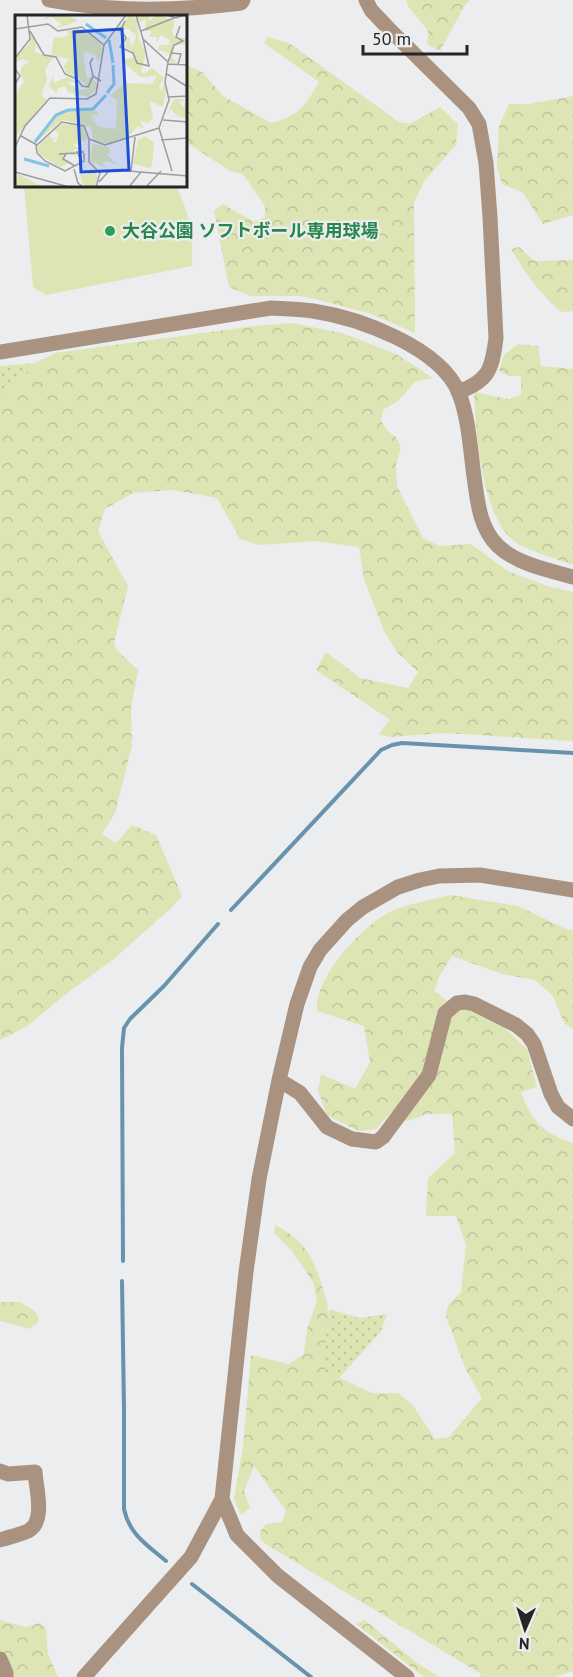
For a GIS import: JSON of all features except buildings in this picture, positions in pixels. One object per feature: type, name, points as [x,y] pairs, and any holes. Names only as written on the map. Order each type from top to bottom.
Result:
[{"type":"street","points":[[49,0],[98,8],[148,4],[223,5],[240,3],[243,0]]},
{"type":"street","points":[[366,0],[370,9],[389,29],[469,108],[479,124],[483,142],[490,217],[496,338],[488,373],[480,382],[458,392]]},
{"type":"street","points":[[0,352],[272,308],[311,310],[345,318],[417,348],[436,361],[458,392],[467,425],[477,497],[486,531],[508,554],[528,563],[573,577]]},
{"type":"street","points":[[84,1677],[191,1557],[222,1499],[259,1179],[297,1004],[310,967],[320,950],[347,920],[363,907],[398,887],[440,876],[480,875],[573,890]]},
{"type":"street","points":[[279,1080],[300,1094],[327,1127],[352,1139],[376,1142],[383,1137],[429,1075],[446,1013],[457,1003],[465,1002],[474,1004],[516,1025],[526,1034],[534,1044],[550,1094],[558,1107],[573,1119]]},
{"type":"street","points":[[0,1470],[8,1474],[35,1472],[39,1513],[30,1530],[0,1540]]},
{"type":"street","points":[[222,1499],[237,1535],[278,1576],[407,1677]]},
{"type":"street","points":[[0,1659],[6,1677]]},
{"type":"green space","points":[[406,0],[470,0],[440,51],[427,44],[428,31],[408,6]]},
{"type":"green space","points":[[268,37],[289,43],[399,122],[410,124],[440,107],[458,124],[456,145],[425,180],[414,203],[415,333],[371,314],[331,303],[301,296],[250,296],[229,287],[214,211],[223,204],[254,222],[265,217],[265,206],[243,174],[230,171],[188,143],[188,66],[202,72],[223,96],[271,123],[281,120],[300,109],[319,82],[264,43]]},
{"type":"green space","points":[[573,96],[573,215],[543,224],[523,193],[502,184],[497,167],[499,126],[509,104],[530,104]]},
{"type":"green space","name":"大谷公園 ソフトボール専用球場","points":[[24,188],[177,188],[190,225],[192,266],[46,295],[33,287]]},
{"type":"green space","points":[[519,247],[534,261],[573,260],[573,311],[561,312],[527,275],[511,249]]},
{"type":"green space","points":[[292,323],[342,333],[396,354],[433,378],[415,382],[398,401],[383,410],[381,421],[397,438],[401,448],[396,465],[397,486],[423,538],[439,546],[471,544],[508,571],[547,586],[573,592],[573,741],[445,733],[390,737],[379,734],[390,720],[316,670],[326,652],[360,678],[408,688],[418,672],[397,652],[384,631],[364,579],[359,547],[316,541],[259,545],[240,539],[217,498],[173,490],[133,493],[105,509],[98,531],[128,586],[114,643],[117,650],[138,670],[131,708],[132,745],[115,813],[102,834],[116,843],[132,825],[156,835],[182,896],[115,958],[26,1027],[0,1040],[0,399],[35,363],[55,353]]},
{"type":"green space","points":[[518,344],[538,346],[541,366],[573,369],[573,565],[531,550],[510,538],[500,525],[486,489],[476,428],[474,392],[508,399],[521,395],[521,376],[509,376],[499,371],[504,355]]},
{"type":"green space","points":[[35,363],[0,400],[0,366]]},
{"type":"green space","points":[[450,895],[518,906],[568,930],[573,930],[573,1029],[564,1023],[553,996],[535,980],[502,974],[452,956],[439,977],[434,991],[458,1009],[470,1008],[499,1023],[527,1049],[537,1087],[521,1092],[525,1102],[540,1125],[554,1135],[573,1143],[573,1671],[555,1677],[480,1677],[481,1674],[267,1545],[260,1539],[260,1532],[266,1524],[282,1522],[286,1511],[254,1466],[244,1491],[250,1508],[241,1515],[234,1499],[243,1447],[251,1355],[289,1364],[304,1354],[307,1329],[317,1301],[313,1282],[292,1251],[274,1233],[275,1225],[294,1237],[307,1251],[319,1278],[328,1308],[327,1372],[372,1393],[398,1393],[412,1404],[435,1439],[449,1437],[482,1398],[466,1370],[446,1316],[448,1305],[461,1292],[466,1245],[456,1216],[426,1216],[428,1178],[455,1153],[452,1114],[427,1114],[407,1121],[392,1111],[376,1129],[358,1131],[327,1115],[318,1091],[321,1074],[355,1089],[370,1062],[364,1026],[317,1011],[323,983],[332,968],[355,940],[380,918],[406,906]]},
{"type":"green space","points":[[0,1302],[20,1302],[36,1312],[39,1322],[29,1329],[0,1321]]},
{"type":"green space","points":[[329,1309],[359,1318],[387,1314],[380,1333],[339,1378],[326,1372],[324,1354]]},
{"type":"green space","points":[[0,1620],[26,1627],[39,1623],[46,1628],[48,1654],[58,1677],[0,1677]]},
{"type":"green space","points":[[365,1620],[417,1663],[439,1677],[424,1677],[356,1624]]},
{"type":"waterway","points":[[231,910],[381,750],[402,743],[573,753]]},
{"type":"waterway","points":[[123,1261],[122,1048],[124,1028],[218,924]]},
{"type":"waterway","points":[[122,1281],[124,1509],[134,1532],[166,1561]]},
{"type":"waterway","points":[[192,1584],[311,1677]]},
{"type":"place","name":"大谷公園 ソフトボール専用球場","points":[[110,231]]}]
